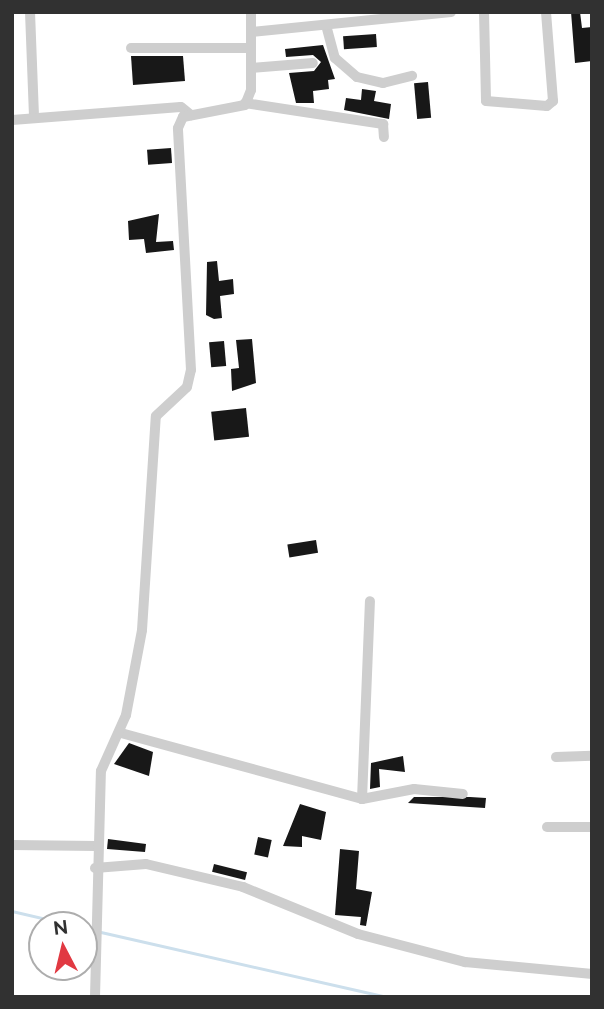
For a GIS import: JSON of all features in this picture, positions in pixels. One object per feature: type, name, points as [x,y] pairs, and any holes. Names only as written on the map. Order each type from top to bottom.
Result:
[{"type":"street","points":[[30,12],[34,118]]},
{"type":"street","points":[[95,997],[95,868],[101,771],[121,733],[150,570],[156,416],[187,387],[191,370],[178,128],[191,115],[234,111],[245,103],[251,68],[251,12]]},
{"type":"street","points":[[251,32],[451,12]]},
{"type":"street","points":[[484,12],[486,101],[547,106],[553,101],[546,12]]},
{"type":"street","points":[[326,24],[335,58],[357,77],[383,83],[412,76]]},
{"type":"street","points":[[131,48],[251,48]]},
{"type":"street","points":[[251,68],[313,63]]},
{"type":"street","points":[[245,103],[383,124],[384,137]]},
{"type":"street","points":[[12,120],[181,107],[191,115]]},
{"type":"street","points":[[362,799],[370,601]]},
{"type":"street","points":[[121,733],[362,799],[414,789],[463,794]]},
{"type":"street","points":[[556,757],[592,756]]},
{"type":"street","points":[[547,827],[592,827]]},
{"type":"street","points":[[12,845],[96,846]]},
{"type":"street","points":[[95,868],[146,864],[243,887],[358,934],[465,962],[592,974]]},
{"type":"building","points":[[571,12],[580,12],[582,28],[592,27],[592,61],[575,63]]},
{"type":"building","points":[[376,34],[377,47],[344,49],[343,36]]},
{"type":"building","points":[[323,45],[335,79],[328,80],[329,89],[313,91],[314,103],[296,103],[289,73],[314,71],[321,62],[313,55],[286,57],[285,49]]},
{"type":"building","points":[[131,56],[183,56],[185,81],[133,85]]},
{"type":"building","points":[[428,82],[431,118],[417,119],[414,83]]},
{"type":"building","points":[[362,89],[376,91],[374,101],[391,104],[389,119],[344,110],[346,98],[361,100]]},
{"type":"building","points":[[171,148],[172,163],[148,165],[147,150]]},
{"type":"building","points":[[159,214],[156,242],[173,241],[174,250],[146,253],[144,239],[129,240],[128,221]]},
{"type":"building","points":[[217,261],[219,281],[233,279],[234,294],[220,296],[222,318],[214,319],[206,315],[207,262]]},
{"type":"building","points":[[252,339],[256,383],[232,391],[231,369],[239,368],[236,340]]},
{"type":"building","points":[[224,341],[226,366],[211,367],[209,342]]},
{"type":"building","points":[[246,408],[249,437],[214,440],[211,412]]},
{"type":"building","points":[[316,540],[318,553],[289,557],[287,545]]},
{"type":"building","points":[[129,743],[153,752],[149,776],[114,764]]},
{"type":"building","points":[[403,756],[405,772],[379,769],[380,787],[370,789],[371,763]]},
{"type":"building","points":[[414,797],[486,798],[485,808],[408,803]]},
{"type":"building","points":[[300,804],[326,812],[321,840],[302,836],[302,847],[283,846]]},
{"type":"building","points":[[258,837],[272,840],[268,858],[254,855]]},
{"type":"building","points":[[108,839],[146,844],[145,852],[107,849]]},
{"type":"building","points":[[340,849],[359,851],[356,889],[372,892],[366,926],[360,925],[361,917],[335,915]]},
{"type":"building","points":[[214,864],[247,872],[245,880],[212,872]]},
{"type":"waterway","points":[[12,911],[28,915]]},
{"type":"waterway","points":[[101,932],[386,997]]}]
